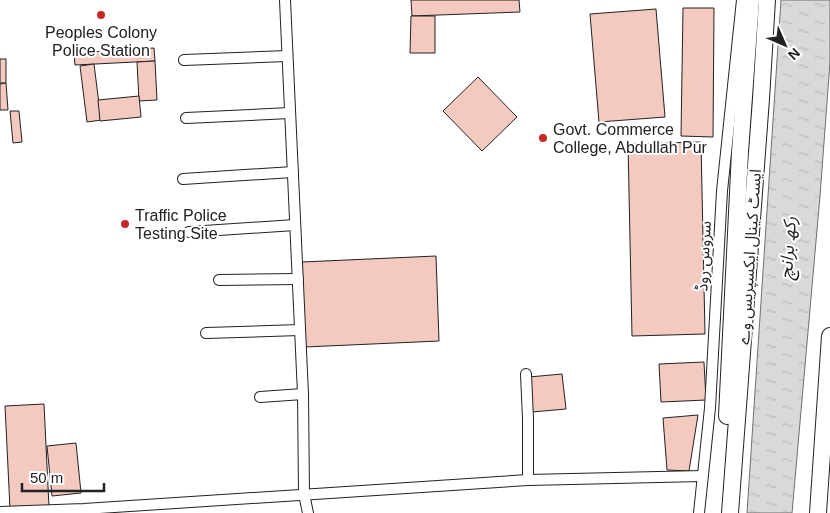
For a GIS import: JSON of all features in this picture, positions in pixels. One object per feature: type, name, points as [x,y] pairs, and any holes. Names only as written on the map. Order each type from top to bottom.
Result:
[{"type":"main road","points":[[725,513],[728,385],[740,152],[751,0]]},
{"type":"main road","name":"ایسٹ کینال ایکسپریس وے","points":[[730,513],[767,0]]},
{"type":"main road","points":[[818,513],[830,336]]},
{"type":"main road","points":[[820,478],[830,414]]},
{"type":"street","points":[[285,0],[303,394],[304,494],[308,513]]},
{"type":"street","name":"سروس روڈ","points":[[699,513],[710,408],[722,191],[742,0]]},
{"type":"street","points":[[184,60],[287,56]]},
{"type":"street","points":[[186,118],[290,113]]},
{"type":"street","points":[[183,179],[293,172]]},
{"type":"street","points":[[189,232],[295,225]]},
{"type":"street","points":[[219,280],[298,279]]},
{"type":"street","points":[[206,333],[300,330]]},
{"type":"street","points":[[526,374],[528,480]]},
{"type":"street","points":[[260,397],[303,394]]},
{"type":"street","points":[[0,512],[84,511],[304,494],[528,480],[702,476]]},
{"type":"water","name":"رکھ برانچ","points":[[781,0],[830,0],[830,62],[792,513],[747,513]]},
{"type":"building","points":[[411,0],[519,0],[520,12],[412,16]]},
{"type":"building","points":[[683,8],[714,8],[713,137],[681,136]]},
{"type":"building","points":[[656,9],[665,117],[599,122],[590,14]]},
{"type":"building","points":[[411,16],[435,16],[435,53],[410,53]]},
{"type":"building","points":[[154,48],[155,61],[75,65],[74,53]]},
{"type":"building","points":[[0,59],[6,59],[6,83],[0,83]]},
{"type":"building","points":[[155,61],[157,100],[139,101],[137,62]]},
{"type":"building","points":[[94,64],[101,120],[87,122],[80,66]]},
{"type":"building","points":[[478,77],[517,117],[482,151],[443,111]]},
{"type":"building","points":[[6,83],[8,110],[0,110],[0,84]]},
{"type":"building","points":[[139,96],[141,117],[100,121],[98,100]]},
{"type":"building","points":[[10,111],[19,111],[22,142],[13,143]]},
{"type":"building","points":[[701,142],[705,334],[632,336],[628,144]]},
{"type":"building","points":[[436,256],[439,341],[305,347],[302,262]]},
{"type":"building","points":[[704,362],[706,400],[661,402],[659,364]]},
{"type":"building","points":[[562,374],[566,409],[532,412],[529,377]]},
{"type":"building","points":[[44,404],[49,507],[10,509],[5,406]]},
{"type":"building","points":[[698,415],[689,471],[667,470],[663,418]]},
{"type":"building","points":[[76,443],[81,493],[52,496],[47,446]]},
{"type":"place","name":"Peoples Colony Police Station","points":[[101,15]]},
{"type":"place","name":"Govt. Commerce College, Abdullah Pur","points":[[543,138]]},
{"type":"place","name":"Traffic Police Testing Site","points":[[125,224]]}]
